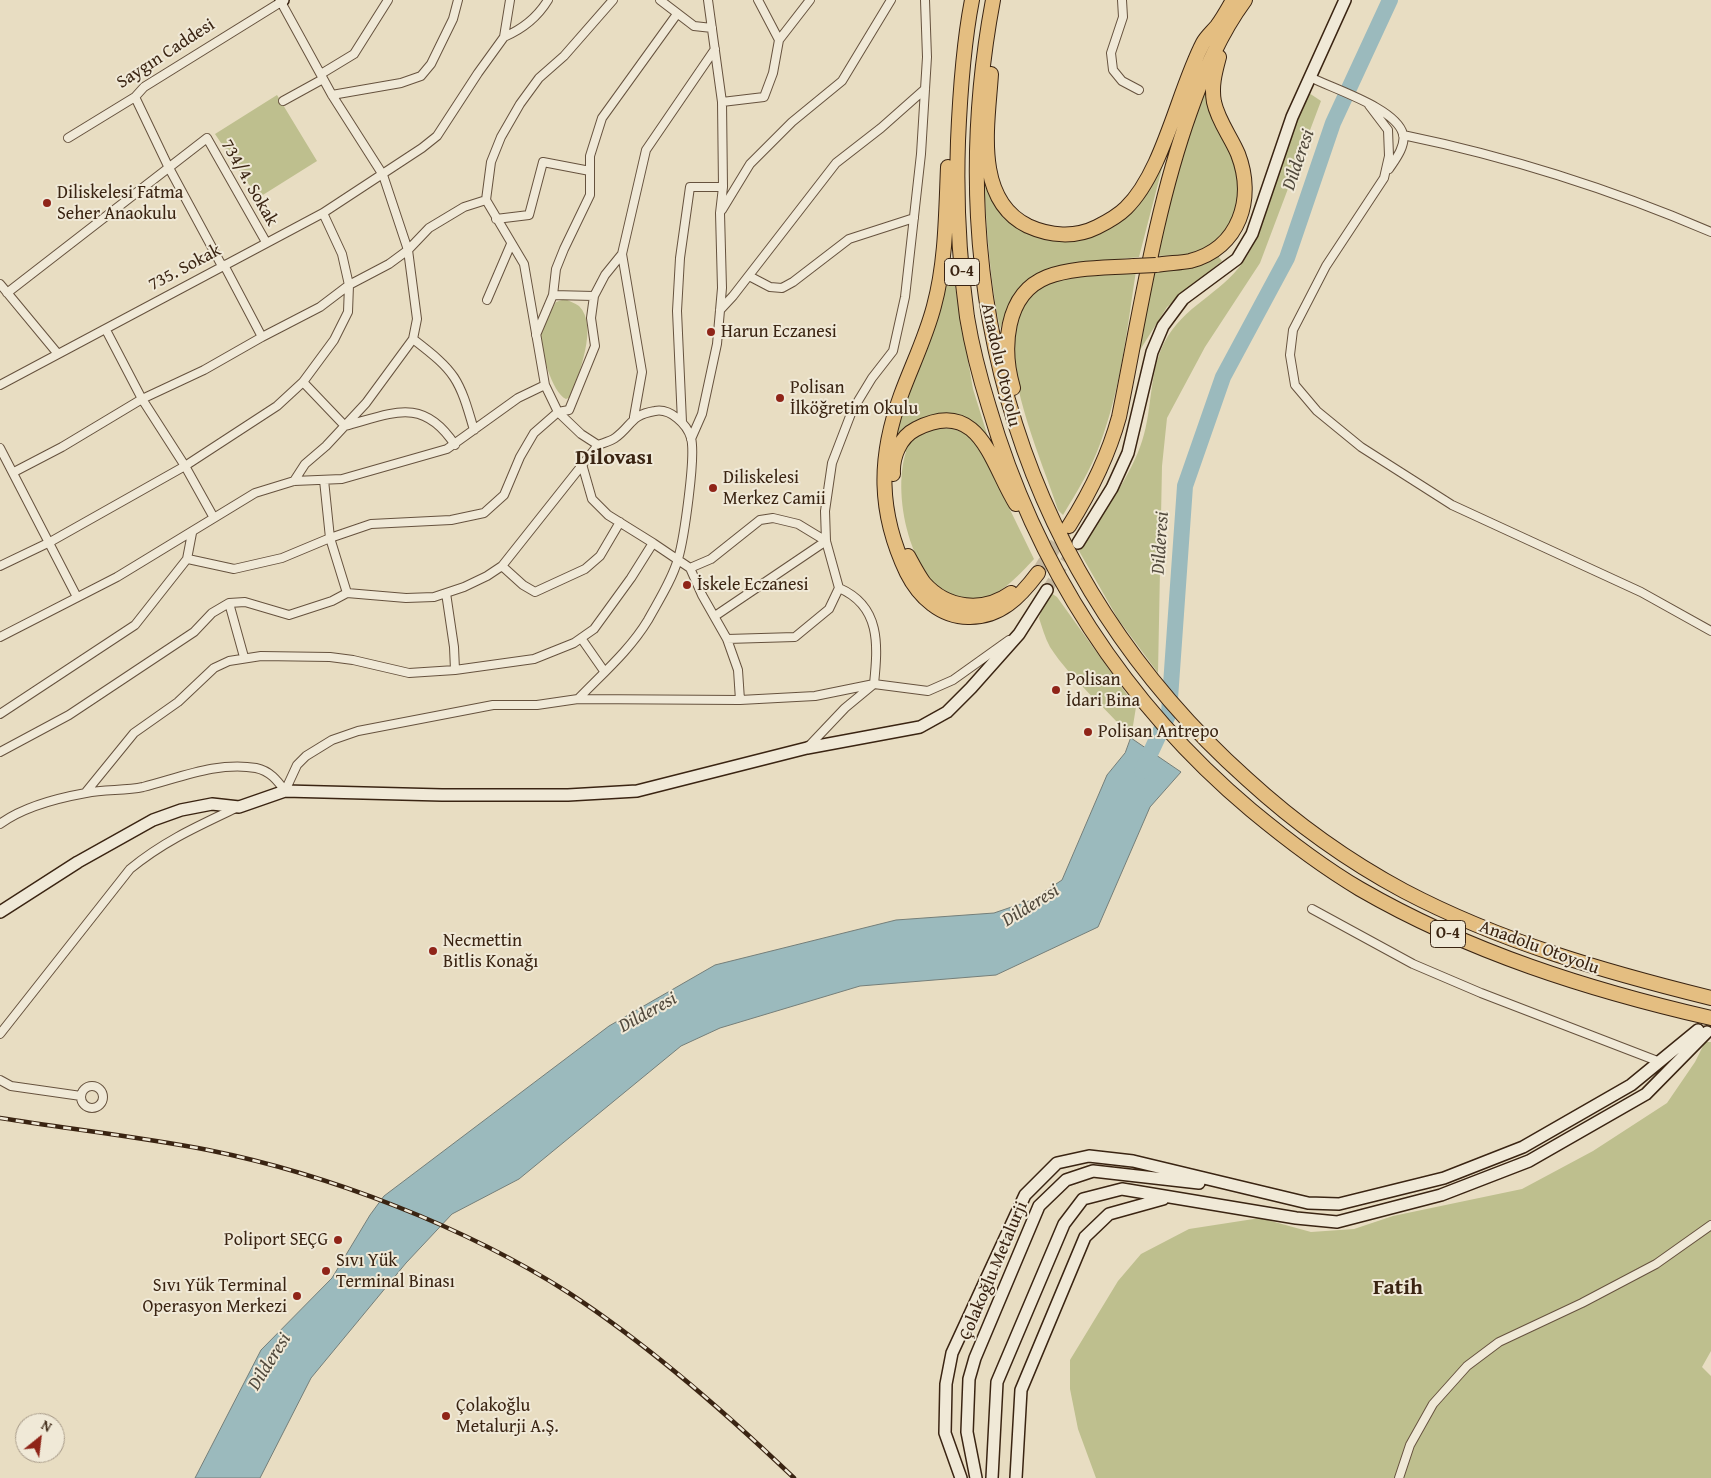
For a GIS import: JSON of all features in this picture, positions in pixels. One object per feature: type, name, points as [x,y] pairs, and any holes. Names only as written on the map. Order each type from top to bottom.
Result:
[{"type":"highway","name":"Anadolu Otoyolu","points":[[972,0],[961,93],[957,184],[960,253],[968,321],[984,390],[1004,457],[1035,534],[1071,600],[1123,677],[1167,730],[1219,783],[1294,846],[1358,888],[1417,920],[1478,947],[1585,986],[1711,1018]]},
{"type":"highway","points":[[1067,522],[1100,473],[1120,417],[1156,224],[1170,172],[1204,74],[1233,0]]},
{"type":"highway","points":[[992,5],[993,44],[987,154],[990,175],[996,192],[1010,212],[1033,228],[1058,235],[1088,231],[1126,208],[1153,166],[1203,42],[1245,0]]},
{"type":"highway","name":"Anadolu Otoyolu","points":[[992,5],[980,94],[977,223],[982,272],[999,371],[1027,463],[1051,518],[1091,595],[1128,650],[1179,712],[1224,759],[1284,813],[1355,862],[1402,890],[1503,936],[1558,956],[1647,982],[1711,998]]},
{"type":"highway","points":[[1051,518],[1010,376],[1006,352],[1011,317],[1031,286],[1046,277],[1067,272],[1191,261],[1212,252],[1234,231],[1239,224],[1245,206],[1246,183],[1238,155],[1214,103],[1212,81],[1225,22]]},
{"type":"highway","points":[[961,93],[949,152],[941,269],[934,306],[889,432],[883,469],[888,518],[896,549],[910,578],[923,597],[943,611],[960,617],[977,617],[993,614],[1018,598],[1036,569],[1002,600],[987,605],[969,606],[954,604],[939,597],[929,587],[908,556],[899,529],[893,500],[893,465],[903,438],[911,431],[926,424],[947,420],[965,425],[979,435],[990,452],[1005,486],[1035,534]]},
{"type":"main road","points":[[1078,543],[1112,488],[1128,453],[1152,352],[1163,326],[1183,299],[1237,259],[1252,234],[1292,117],[1315,79],[1345,0]]},
{"type":"main road","points":[[0,912],[78,862],[153,820],[181,810],[212,804],[239,807],[285,791],[442,795],[568,795],[637,791],[807,748],[920,727],[947,712],[1019,634],[1047,590]]},
{"type":"main road","points":[[961,1478],[945,1433],[946,1384],[952,1354],[1025,1195],[1057,1163],[1089,1156],[1134,1161],[1308,1203],[1339,1204],[1444,1178],[1523,1147],[1631,1085],[1702,1031],[1646,1094],[1529,1161],[1441,1195],[1337,1222],[1122,1190],[1083,1199],[1064,1224],[997,1382],[992,1478]]},
{"type":"main road","name":"Çolakoğlu Metalurji","points":[[976,1478],[966,1432],[969,1379],[1039,1206],[1066,1180],[1093,1171],[1248,1188]]},
{"type":"main road","points":[[1016,1478],[1021,1390],[1085,1237],[1109,1214],[1167,1198]]},
{"type":"street","points":[[283,101],[354,54],[388,0]]},
{"type":"street","points":[[332,95],[400,83],[420,76],[431,64],[454,19],[458,0]]},
{"type":"street","points":[[504,37],[510,0]]},
{"type":"street","points":[[504,37],[521,30],[542,10],[548,0]]},
{"type":"street","points":[[598,445],[581,434],[558,412],[545,386],[524,264],[486,200],[491,162],[501,137],[520,104],[539,78],[564,56],[613,0]]},
{"type":"street","points":[[660,0],[694,26],[712,28]]},
{"type":"street","points":[[578,699],[624,652],[647,622],[672,577],[678,559],[690,484],[692,439],[702,414],[717,344],[722,288],[720,213],[723,187],[722,102],[708,0]]},
{"type":"street","points":[[758,0],[779,40]]},
{"type":"street","points":[[722,102],[764,97],[773,74],[779,40],[810,0]]},
{"type":"street","points":[[720,213],[750,164],[792,122],[842,81],[891,0]]},
{"type":"street","points":[[727,639],[795,636],[829,609],[839,588],[826,541],[825,511],[832,462],[852,411],[872,378],[893,351],[905,297],[921,154],[927,57],[925,3],[918,0]]},
{"type":"street","points":[[1122,0],[1123,17],[1111,54],[1113,70],[1122,81],[1140,90]]},
{"type":"street","points":[[282,1],[332,95],[383,176],[408,250],[416,319],[413,339],[366,403],[305,464],[294,481]]},
{"type":"street","name":"Saygın Caddesi","points":[[68,138],[134,96],[144,86],[282,1]]},
{"type":"street","points":[[536,334],[552,295],[556,269],[590,195],[590,156],[602,118],[677,14]]},
{"type":"street","name":"735. Sokak","points":[[0,385],[323,213],[383,176],[437,136],[478,72],[504,37]]},
{"type":"street","points":[[634,417],[642,372],[622,254],[646,150],[715,49]]},
{"type":"street","points":[[1315,79],[1385,112],[1398,123],[1403,136],[1402,147],[1384,178],[1326,266],[1293,330],[1290,355],[1295,385],[1317,411],[1361,446],[1452,505],[1641,592],[1711,631]]},
{"type":"street","points":[[720,310],[749,276],[836,163],[925,90]]},
{"type":"street","points":[[134,96],[168,166],[262,337]]},
{"type":"street","points":[[1369,105],[1388,130],[1389,156],[1384,178]]},
{"type":"street","points":[[1403,136],[1467,148],[1530,165],[1613,192],[1711,232]]},
{"type":"street","name":"734/4. Sokak","points":[[168,166],[207,138],[266,242]]},
{"type":"street","points":[[496,219],[528,215],[543,162],[590,171]]},
{"type":"street","points":[[7,293],[168,166]]},
{"type":"street","points":[[682,422],[677,311],[680,258],[690,187],[723,187]]},
{"type":"street","points":[[14,472],[62,447],[142,399],[204,370],[320,307],[350,285],[389,264],[408,250],[429,228],[464,207],[486,200]]},
{"type":"street","points":[[0,566],[50,542],[185,466],[277,406],[303,382],[334,340],[348,312],[350,285],[342,254],[323,213]]},
{"type":"street","points":[[749,276],[770,287],[782,288],[794,282],[850,239],[914,218]]},
{"type":"street","points":[[487,300],[511,244]]},
{"type":"street","points":[[188,559],[234,569],[282,558],[330,538],[371,524],[451,520],[484,513],[504,494],[520,457],[534,433],[558,412],[569,410],[595,346],[591,318],[594,296],[605,275],[622,254]]},
{"type":"street","points":[[0,284],[58,354]]},
{"type":"street","points":[[552,295],[594,296]]},
{"type":"street","points":[[106,330],[142,399],[185,466],[214,518]]},
{"type":"street","points":[[413,339],[444,363],[456,377],[466,397],[474,430]]},
{"type":"street","points":[[303,382],[345,426]]},
{"type":"street","points":[[0,637],[77,597],[192,533],[256,493],[294,481],[342,479],[422,457],[455,445],[518,398],[545,386]]},
{"type":"street","points":[[0,752],[69,715],[194,632],[212,613],[229,603],[245,602],[289,615],[347,594],[406,598],[434,596],[464,587],[502,566],[598,445],[615,438],[634,417],[656,410],[666,412],[682,422],[692,439]]},
{"type":"street","points":[[345,426],[394,413],[420,412],[433,419],[445,430],[455,445]]},
{"type":"street","points":[[0,448],[77,597]]},
{"type":"street","points":[[582,464],[592,499],[608,515],[690,568],[702,595],[727,639],[738,670],[740,700]]},
{"type":"street","points":[[324,480],[330,538],[347,594]]},
{"type":"street","points":[[690,568],[711,559],[760,520],[773,518],[798,524],[826,541]]},
{"type":"street","points":[[502,566],[523,585],[535,592],[585,569],[600,556],[620,522]]},
{"type":"street","points":[[0,714],[136,625],[188,559],[192,533]]},
{"type":"street","points":[[715,616],[826,541]]},
{"type":"street","points":[[86,792],[134,733],[178,702],[214,668],[244,657],[330,657],[353,660],[409,673],[455,670],[534,658],[581,638],[594,630],[653,543]]},
{"type":"street","points":[[807,748],[845,708],[874,684],[876,639],[872,620],[862,603],[839,588]]},
{"type":"street","points":[[446,593],[454,647],[455,670]]},
{"type":"street","points":[[229,603],[244,657]]},
{"type":"street","points":[[285,791],[297,765],[306,756],[332,740],[358,731],[493,704],[537,705],[578,699],[740,700],[815,696],[874,684],[928,691],[953,680],[1019,634]]},
{"type":"street","points":[[581,638],[604,671]]},
{"type":"street","points":[[0,824],[14,813],[86,792],[141,788],[208,770],[245,766],[268,772],[277,779],[285,791]]},
{"type":"street","points":[[0,1034],[130,869],[156,848],[180,834],[239,807]]},
{"type":"street","points":[[1312,909],[1413,964],[1481,993],[1660,1062]]},
{"type":"street","points":[[0,1080],[11,1086],[81,1096]]},
{"type":"street","points":[[1399,1478],[1410,1445],[1433,1404],[1466,1366],[1499,1342],[1656,1264],[1711,1225]]},
{"type":"green space","points":[[1208,76],[1240,182],[1236,214],[1223,235],[1202,251],[1189,255],[1154,256],[1162,219]]},
{"type":"green space","points":[[1309,93],[1321,101],[1260,263],[1205,347],[1167,418],[1162,466],[1158,673],[1118,619],[1079,551],[1128,474],[1140,447],[1147,421],[1155,368],[1164,343],[1172,330],[1192,309],[1234,273],[1250,250]]},
{"type":"green space","points":[[277,95],[317,161],[258,198],[215,134]]},
{"type":"green space","points":[[1167,149],[1139,257],[1073,264],[1019,291],[1009,303],[1000,329],[991,275],[984,183],[993,199],[1017,227],[1102,231]]},
{"type":"green space","points":[[1217,255],[1222,261],[1167,307],[1140,350],[1137,350],[1151,273],[1203,263]]},
{"type":"green space","points":[[950,257],[973,389],[987,434],[964,421],[940,416],[916,422],[905,428],[896,438],[894,435],[899,417],[939,310]]},
{"type":"green space","points":[[1136,271],[1118,380],[1107,423],[1092,462],[1063,515],[1058,510],[1035,446],[1021,399],[1013,354],[1013,333],[1016,320],[1037,289],[1051,281],[1074,275]]},
{"type":"green space","points":[[565,299],[579,306],[585,315],[587,326],[587,338],[582,364],[571,397],[566,399],[561,395],[552,380],[541,341],[545,321],[556,302]]},
{"type":"green space","points":[[939,428],[961,432],[970,437],[979,446],[1034,559],[1004,588],[995,594],[977,601],[967,601],[948,594],[932,581],[920,562],[910,540],[904,517],[901,493],[902,471],[906,452],[903,451],[911,437]]},
{"type":"green space","points":[[1048,591],[1057,597],[1136,707],[1131,738],[1068,671],[1050,647],[1039,618]]},
{"type":"green space","points":[[1705,1042],[1711,1042],[1711,1351],[1702,1367],[1711,1376],[1711,1478],[1096,1478],[1078,1429],[1070,1389],[1070,1360],[1118,1281],[1141,1254],[1189,1229],[1260,1218],[1311,1232],[1354,1229],[1393,1216],[1522,1189],[1593,1151],[1667,1103],[1695,1062]]},
{"type":"water","points":[[1131,738],[1181,772],[1150,807],[1098,927],[996,975],[860,986],[720,1028],[681,1046],[519,1179],[452,1214],[406,1263],[311,1378],[260,1478],[195,1478],[261,1350],[332,1278],[370,1215],[384,1196],[609,1026],[715,965],[896,920],[994,913],[1032,900],[1062,880],[1107,775],[1125,753]]},
{"type":"waterway","name":"Dilderesi","points":[[1142,771],[1169,713],[1185,486],[1223,377],[1287,258],[1333,123],[1390,0]]},
{"type":"tunnel","points":[[1038,573],[1067,527]]},
{"type":"tunnel","points":[[1047,590],[1075,547]]},
{"type":"railway","points":[[0,1118],[182,1145],[254,1160],[348,1188],[441,1225],[529,1269],[599,1313],[686,1380],[794,1478]]},
{"type":"place","name":"Diliskelesi Fatma Seher Anaokulu","points":[[47,203]]},
{"type":"place","name":"Harun Eczanesi","points":[[711,332]]},
{"type":"place","name":"Polisan İlköğretim Okulu","points":[[780,398]]},
{"type":"place","name":"Diliskelesi Merkez Camii","points":[[713,488]]},
{"type":"place","name":"İskele Eczanesi","points":[[687,585]]},
{"type":"place","name":"Polisan İdari Bina","points":[[1056,690]]},
{"type":"place","name":"Polisan Antrepo","points":[[1088,732]]},
{"type":"place","name":"Necmettin Bitlis Konağı","points":[[433,951]]},
{"type":"place","name":"Poliport SEÇG","points":[[338,1240]]},
{"type":"place","name":"Sıvı Yük Terminal Binası","points":[[326,1271]]},
{"type":"place","name":"Sıvı Yük Terminal Operasyon Merkezi","points":[[297,1296]]},
{"type":"place","name":"Çolakoğlu Metalurji A.Ş.","points":[[446,1416]]},
{"type":"district","name":"Dilovası","points":[[614,458]]},
{"type":"district","name":"Fatih","points":[[1398,1288]]}]
